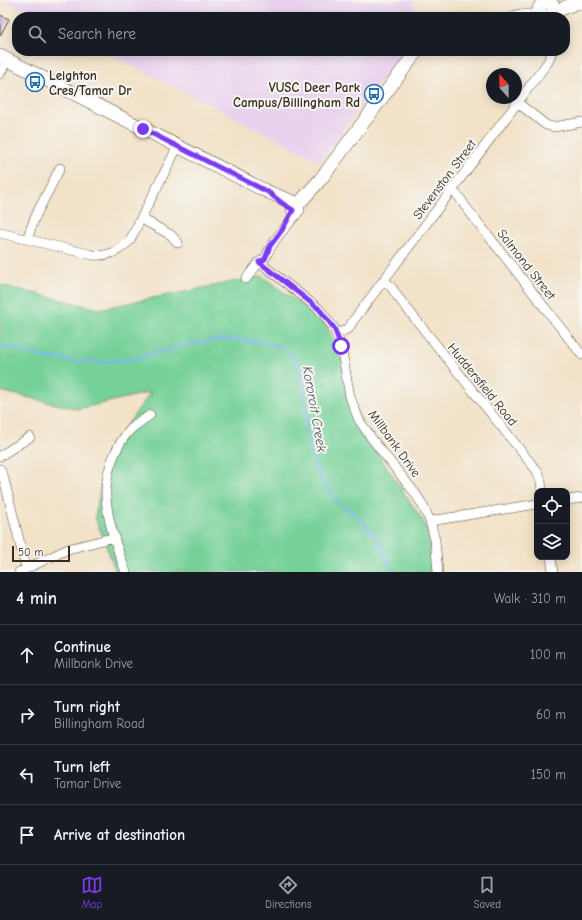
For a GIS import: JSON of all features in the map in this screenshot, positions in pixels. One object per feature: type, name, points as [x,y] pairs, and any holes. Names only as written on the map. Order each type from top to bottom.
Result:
[{"type":"street","points":[[547,10],[578,3]]},
{"type":"street","points":[[246,278],[257,264],[260,254],[270,246],[297,208],[320,180],[413,56]]},
{"type":"street","name":"Stevenston Street","points":[[522,98],[548,62],[550,56]]},
{"type":"street","points":[[0,74],[4,58],[297,208]]},
{"type":"street","name":"Stevenston Street","points":[[336,331],[353,321],[517,104]]},
{"type":"street","points":[[519,104],[546,125],[554,127],[582,122]]},
{"type":"street","points":[[0,233],[100,256],[119,250],[130,240],[142,219],[178,146]]},
{"type":"street","points":[[27,239],[36,215],[60,168]]},
{"type":"street","name":"Salmond Street","points":[[450,193],[464,206],[582,355]]},
{"type":"street","points":[[142,219],[172,235],[178,243]]},
{"type":"street","name":"Millbank Drive","points":[[257,264],[271,270],[281,280],[319,309],[336,331],[341,346],[350,397],[359,420],[372,439],[415,493],[430,521],[435,540],[438,572]]},
{"type":"street","name":"Huddersfield Road","points":[[381,284],[397,296],[536,471],[541,481],[542,488]]},
{"type":"street","points":[[126,572],[110,518],[106,489],[114,455],[130,430],[150,415]]},
{"type":"street","points":[[0,456],[30,437]]},
{"type":"street","points":[[0,469],[4,479],[23,570],[68,549],[115,537]]},
{"type":"street","points":[[570,500],[582,498]]},
{"type":"street","points":[[430,521],[534,504]]},
{"type":"street","points":[[551,560],[553,572]]},
{"type":"shaded area","points":[[4,0],[413,0],[416,12],[27,12]]},
{"type":"shaded area","points":[[114,56],[399,56],[320,161]]},
{"type":"green space","points":[[262,276],[325,323],[339,351],[363,432],[425,524],[430,540],[432,572],[116,572],[95,517],[106,454],[151,392],[78,409],[0,391],[0,285],[99,309]]},
{"type":"building","points":[[0,15],[9,19],[0,36]]},
{"type":"waterway","name":"Kororoit Creek","points":[[0,345],[39,356],[73,361],[104,362],[134,359],[194,343],[225,339],[264,342],[285,349],[295,358],[301,375],[305,401],[307,437],[316,468],[324,484],[337,500],[360,519],[377,538],[393,572]]},
{"type":"place","name":"Leighton Cres/Tamar Dr","points":[[35,82]]},
{"type":"place","name":"VUSC Deer Park Campus/Billingham Rd","points":[[374,94]]},
{"type":"route","points":[[143,129],[268,192],[293,210],[282,230],[270,246],[265,259],[259,262],[314,304],[326,316],[337,334],[341,346]]}]
